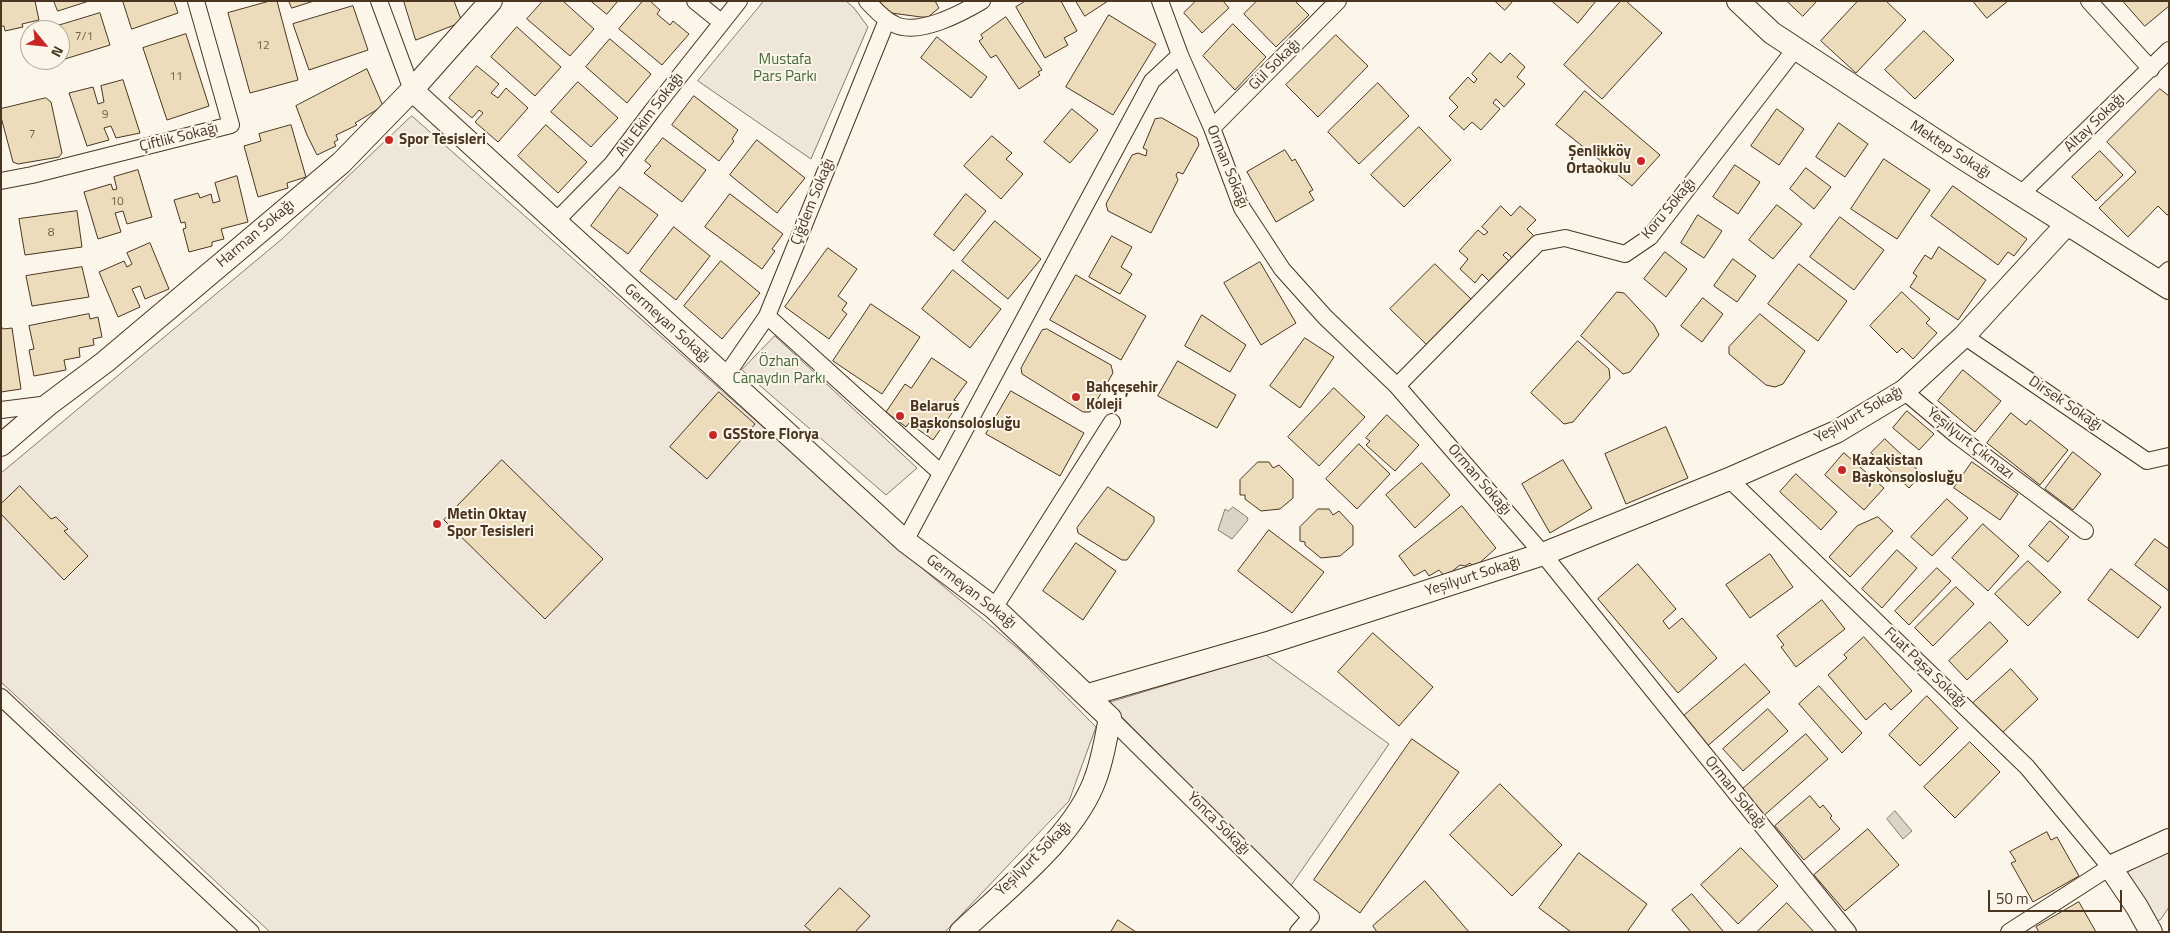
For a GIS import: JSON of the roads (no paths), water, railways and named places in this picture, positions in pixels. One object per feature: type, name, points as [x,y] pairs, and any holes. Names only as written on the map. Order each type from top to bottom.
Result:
[{"type":"main road","name":"Harman Sokağı","points":[[1,445],[49,404],[105,362],[341,163],[412,90],[491,1]]},
{"type":"main road","name":"Mektep Sokağı","points":[[1738,1],[1772,32],[2020,195],[2066,224],[2165,280]]},
{"type":"main road","name":"Germeyan Sokağı","points":[[412,90],[905,541],[994,608],[1088,695]]},
{"type":"main road","name":"Yeşilyurt Sokağı","points":[[1088,695],[1271,642],[1543,554],[1836,432],[1904,390],[1964,336],[2066,224]]},
{"type":"main road","points":[[1088,695],[1110,718]]},
{"type":"main road","name":"Yeşilyurt Sokağı","points":[[960,932],[1048,849],[1074,819],[1096,778],[1110,718]]},
{"type":"main road","points":[[2151,932],[2137,906],[2110,867],[2169,840]]},
{"type":"street","name":"Çiftlik Sokağı","points":[[1,181],[232,125],[196,1]]},
{"type":"street","name":"Germeyan Sokağı","points":[[379,1],[412,90]]},
{"type":"street","points":[[695,1],[721,22]]},
{"type":"street","name":"Altı Ekim Sokağı","points":[[555,222],[612,164],[739,1]]},
{"type":"street","points":[[867,1],[887,20],[895,25],[906,28],[931,25],[982,1]]},
{"type":"street","name":"Orman Sokağı","points":[[1160,1],[1180,55],[1212,128],[1242,208],[1282,269],[1325,317],[1396,386],[1543,554],[1848,932]]},
{"type":"street","name":"Gül Sokağı","points":[[1212,128],[1338,1]]},
{"type":"street","points":[[2089,1],[2151,69]]},
{"type":"street","name":"Çiğdem Sokağı","points":[[725,377],[767,316],[887,20]]},
{"type":"street","name":"Koru Sokağı","points":[[1396,386],[1538,243],[1565,238],[1625,254],[1650,237],[1796,48]]},
{"type":"street","points":[[905,541],[1152,80],[1180,55]]},
{"type":"street","name":"Altay Sokağı","points":[[2020,195],[2151,69],[2167,57]]},
{"type":"street","points":[[767,316],[941,473]]},
{"type":"street","name":"Dirsek Sokağı","points":[[1964,336],[2147,460],[2169,456]]},
{"type":"street","name":"Yeşilyurt Çıkmazı","points":[[1904,390],[1954,434],[2085,531]]},
{"type":"street","points":[[1,410],[49,404]]},
{"type":"street","points":[[994,608],[1112,422]]},
{"type":"street","name":"Fuat Paşa Sokağı","points":[[1729,478],[2027,767],[2110,867]]},
{"type":"street","points":[[1,697],[251,932]]},
{"type":"street","name":"Yonca Sokağı","points":[[1110,718],[1312,917],[1298,932]]},
{"type":"street","points":[[2009,932],[2110,867]]},
{"type":"place","name":"Spor Tesisleri","points":[[389,140]]},
{"type":"place","name":"Şenlikköy Ortaokulu","points":[[1641,161]]},
{"type":"place","name":"Bahçeşehir Koleji","points":[[1076,397]]},
{"type":"place","name":"Belarus Başkonsolosluğu","points":[[900,416]]},
{"type":"place","name":"GSStore Florya","points":[[713,435]]},
{"type":"place","name":"Kazakistan Başkonsolosluğu","points":[[1842,470]]},
{"type":"place","name":"Metin Oktay Spor Tesisleri","points":[[437,524]]},
{"type":"park label","name":"Mustafa Pars Parkı","points":[[785,68]]},
{"type":"park label","name":"Özhan Canaydın Parkı","points":[[779,370]]}]
